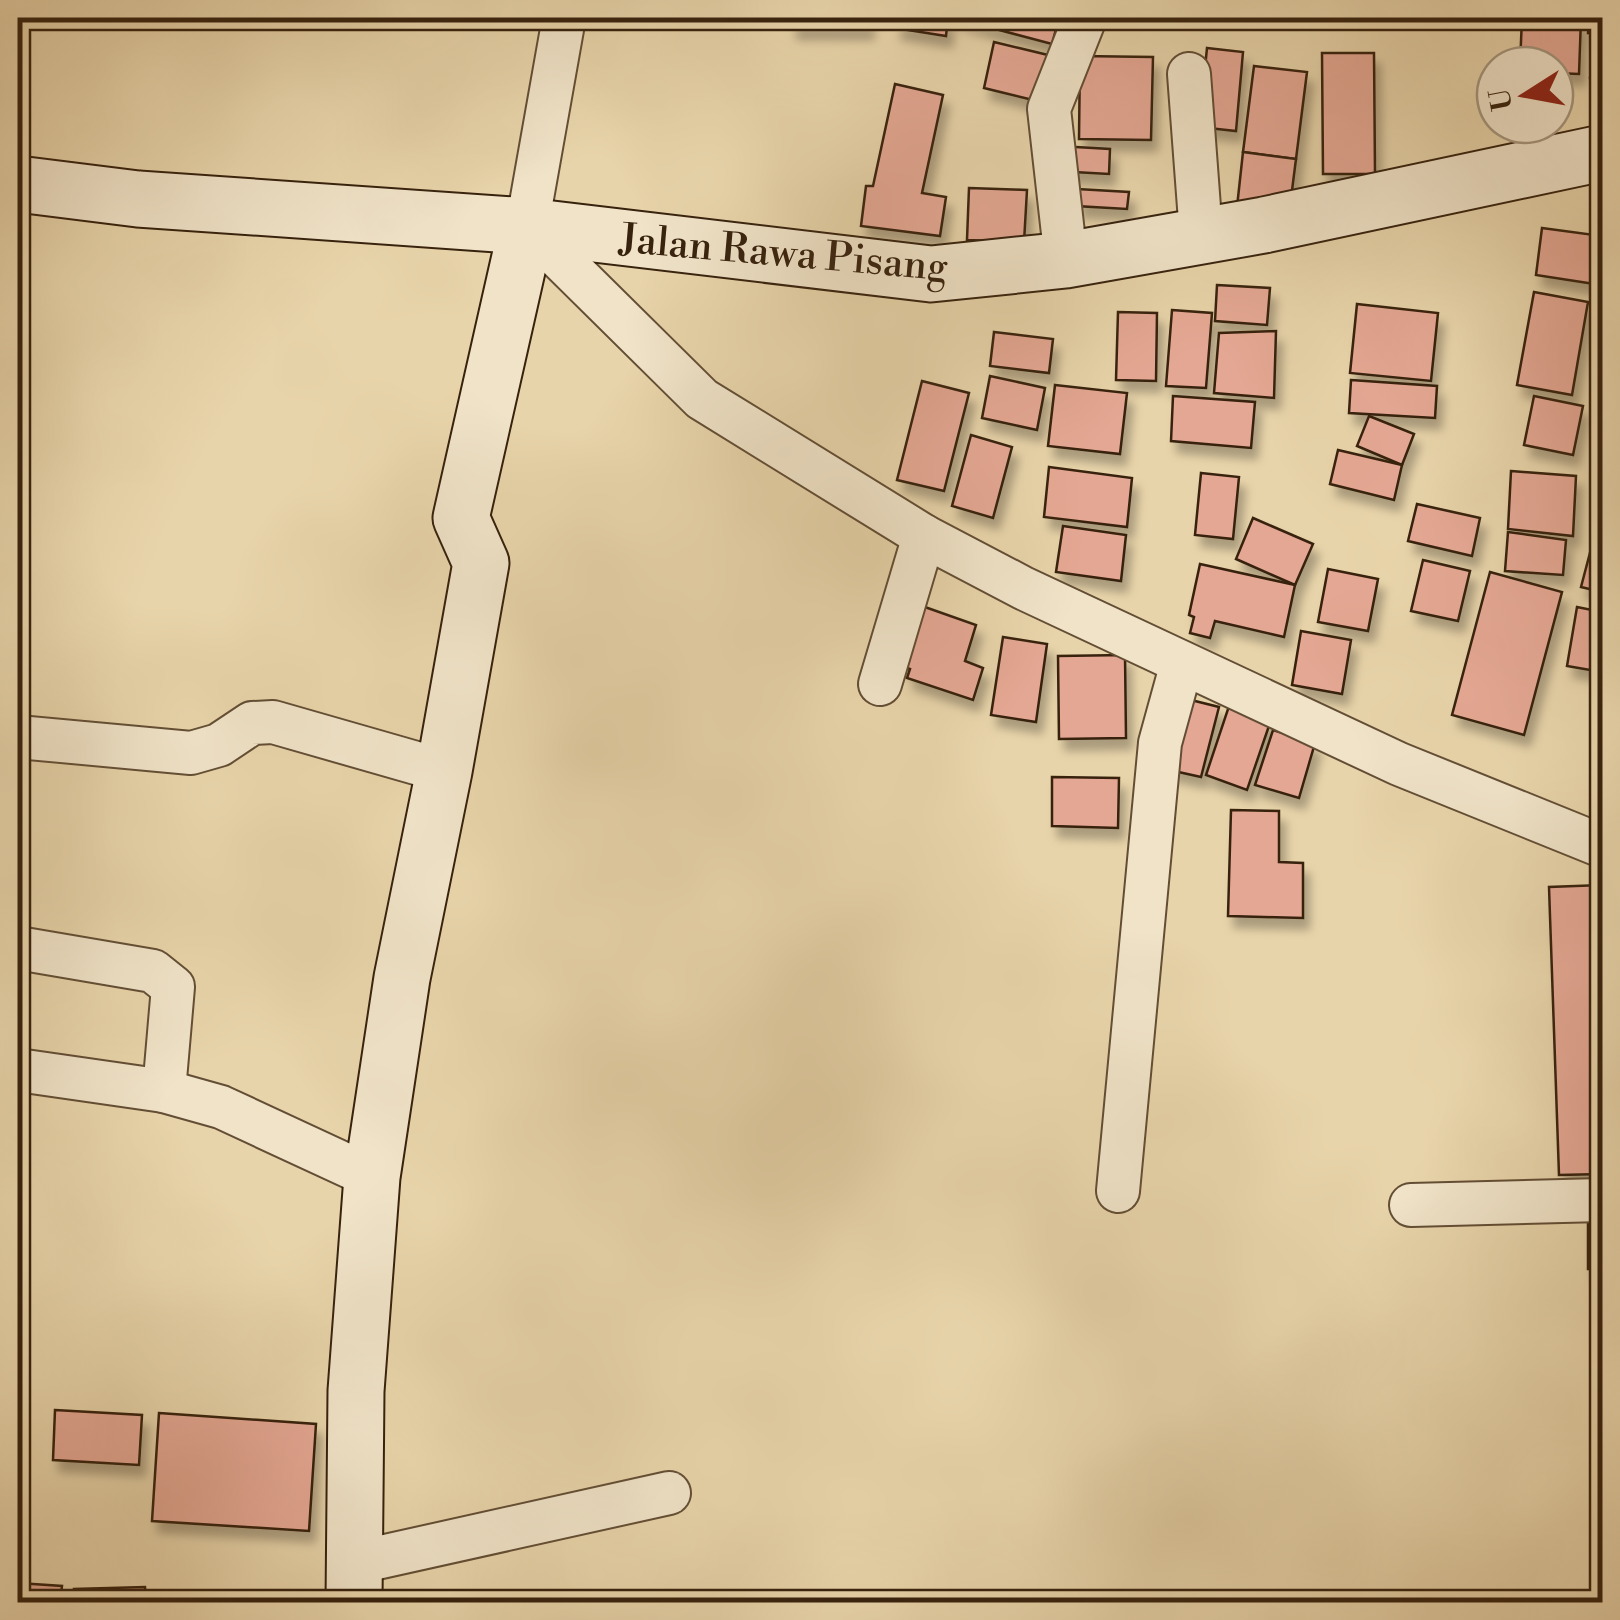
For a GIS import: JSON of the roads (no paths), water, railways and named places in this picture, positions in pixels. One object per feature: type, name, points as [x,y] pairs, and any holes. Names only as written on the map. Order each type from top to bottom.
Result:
[{"type":"street","points":[[564,18],[527,226],[461,518],[481,563],[402,978],[372,1177],[356,1391],[354,1583],[669,1493]]},
{"type":"street","points":[[1066,260],[1048,110],[1085,18]]},
{"type":"street","points":[[1189,74],[1201,234]]},
{"type":"street","name":"Jalan Rawa Pisang","points":[[18,184],[138,198],[527,226],[931,274],[1066,260],[1264,225],[1602,153]]},
{"type":"street","points":[[527,226],[702,399],[924,536],[1022,588],[1399,764],[1602,846]]},
{"type":"street","points":[[880,684],[924,536]]},
{"type":"street","points":[[1118,1191],[1160,743],[1182,662]]},
{"type":"street","points":[[18,737],[191,752],[219,746],[252,722],[273,722],[444,771]]},
{"type":"street","points":[[18,948],[153,971],[173,987],[164,1091]]},
{"type":"street","points":[[18,1070],[164,1091],[221,1107],[372,1177]]},
{"type":"street","points":[[1411,1205],[1602,1200]]}]
